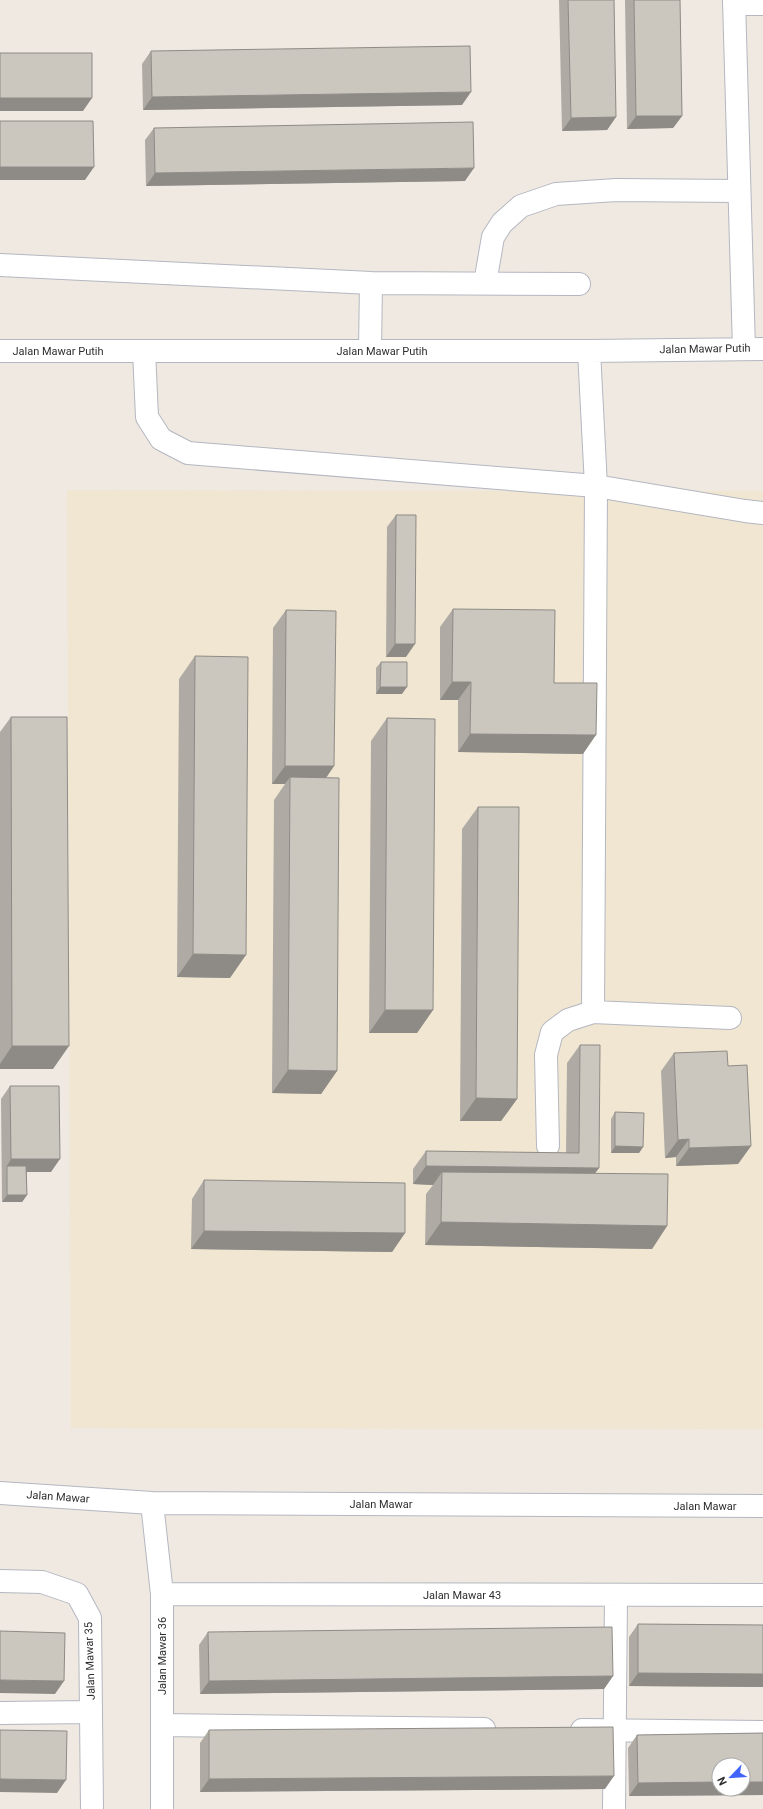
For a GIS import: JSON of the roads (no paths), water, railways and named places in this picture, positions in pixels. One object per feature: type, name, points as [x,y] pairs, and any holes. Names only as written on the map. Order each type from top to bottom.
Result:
[{"type":"street","points":[[753,349],[739,191],[734,2],[763,4]]},
{"type":"street","points":[[485,283],[493,236],[502,224],[521,206],[556,194],[616,190],[739,191]]},
{"type":"street","points":[[0,265],[372,283],[579,284]]},
{"type":"street","points":[[370,350],[372,283]]},
{"type":"street","name":"Jalan Mawar Putih","points":[[0,351],[589,351],[753,349]]},
{"type":"street","points":[[144,351],[147,417],[162,439],[188,452],[596,486],[744,512],[763,513]]},
{"type":"street","points":[[589,351],[596,486],[593,1012]]},
{"type":"street","points":[[548,1146],[546,1055],[552,1032],[568,1020],[593,1012],[730,1018]]},
{"type":"street","name":"Jalan Mawar","points":[[0,1493],[152,1503],[763,1506]]},
{"type":"street","name":"Jalan Mawar 36","points":[[152,1503],[162,1594],[162,1809]]},
{"type":"street","name":"Jalan Mawar 35","points":[[0,1581],[42,1582],[77,1594],[90,1618],[92,1809]]},
{"type":"street","name":"Jalan Mawar 43","points":[[162,1594],[763,1595]]},
{"type":"street","points":[[614,1809],[616,1595]]},
{"type":"street","points":[[0,1713],[91,1712]]},
{"type":"street","points":[[162,1725],[503,1729]]},
{"type":"street","points":[[559,1730],[763,1732]]}]
